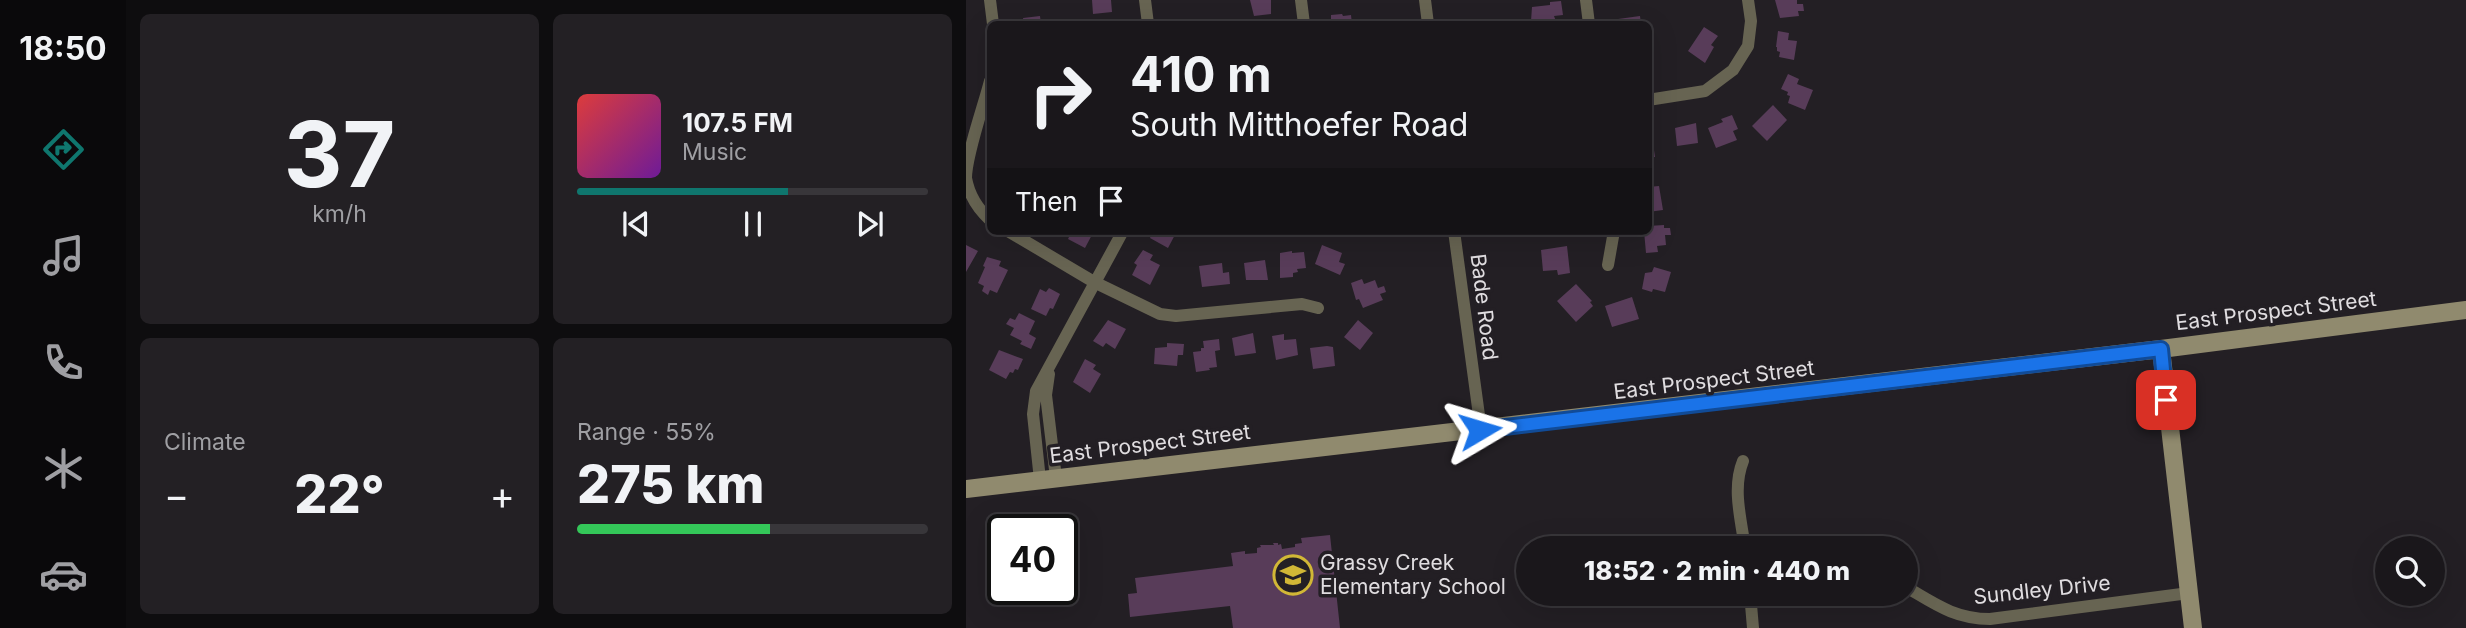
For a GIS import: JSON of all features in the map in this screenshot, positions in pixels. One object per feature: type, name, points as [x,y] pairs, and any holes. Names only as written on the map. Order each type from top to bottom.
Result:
[{"type":"street","points":[[990,0],[993,21]]},
{"type":"street","points":[[1145,0],[1148,21]]},
{"type":"street","points":[[1301,0],[1304,21]]},
{"type":"street","points":[[1425,0],[1428,21]]},
{"type":"street","points":[[1586,0],[1589,21]]},
{"type":"street","points":[[1652,99],[1705,90],[1733,70],[1748,46],[1751,21],[1748,0]]},
{"type":"street","points":[[987,92],[968,159],[966,177],[973,199],[987,217]]},
{"type":"street","points":[[1015,235],[1094,282],[1160,314],[1176,316],[1302,304],[1318,308]]},
{"type":"street","points":[[1048,479],[1046,395],[1052,363],[1121,235]]},
{"type":"street","name":"Bade Road","points":[[1455,235],[1480,430]]},
{"type":"street","points":[[1608,265],[1613,235]]},
{"type":"street","name":"East Prospect Street","points":[[966,489],[2161,349],[2466,310]]},
{"type":"street","points":[[2161,349],[2193,628]]},
{"type":"street","points":[[1743,461],[1737,475],[1737,486],[1743,536]]},
{"type":"street","name":"Sundley Drive","points":[[1918,594],[1948,611],[1972,619],[1990,619],[2189,593]]},
{"type":"street","points":[[1751,606],[1753,628]]},
{"type":"building","points":[[1092,0],[1111,0],[1112,12],[1093,14]]},
{"type":"building","points":[[1250,0],[1271,0],[1271,14],[1254,16]]},
{"type":"building","points":[[1775,0],[1797,0],[1797,4],[1803,4],[1804,11],[1798,11],[1799,16],[1780,18]]},
{"type":"building","points":[[1561,1],[1563,15],[1554,16],[1556,21],[1531,21],[1532,7],[1550,5],[1550,2]]},
{"type":"building","points":[[1331,15],[1351,15],[1352,21],[1331,21]]},
{"type":"building","points":[[1040,16],[1041,21],[1024,21],[1023,18]]},
{"type":"building","points":[[1640,16],[1641,21],[1618,21]]},
{"type":"building","points":[[1704,27],[1718,36],[1711,45],[1714,47],[1705,63],[1688,51]]},
{"type":"building","points":[[1778,31],[1789,33],[1788,40],[1797,41],[1794,60],[1779,57],[1780,52],[1776,47]]},
{"type":"building","points":[[1788,74],[1799,79],[1797,84],[1813,90],[1805,110],[1788,103],[1788,92],[1781,89]]},
{"type":"building","points":[[1773,105],[1787,120],[1767,141],[1752,126]]},
{"type":"building","points":[[1732,115],[1738,129],[1733,131],[1737,140],[1716,148],[1708,128]]},
{"type":"building","points":[[1696,123],[1698,143],[1677,146],[1675,128]]},
{"type":"building","points":[[1652,136],[1655,157],[1652,157]]},
{"type":"building","points":[[1659,186],[1663,210],[1652,211],[1652,187]]},
{"type":"building","points":[[1664,225],[1664,228],[1670,228],[1671,235],[1665,235],[1666,245],[1657,246],[1658,252],[1646,253],[1644,235],[1652,235],[1652,226]]},
{"type":"building","points":[[1070,235],[1092,235],[1085,248],[1068,239]]},
{"type":"building","points":[[1151,235],[1175,235],[1168,248],[1150,238]]},
{"type":"building","points":[[966,245],[978,251],[966,272]]},
{"type":"building","points":[[1322,245],[1342,253],[1339,262],[1345,264],[1340,275],[1315,264]]},
{"type":"building","points":[[1567,246],[1570,273],[1558,275],[1557,270],[1543,271],[1541,250]]},
{"type":"building","points":[[1143,250],[1153,255],[1150,260],[1160,265],[1150,285],[1132,275],[1137,265],[1134,263]]},
{"type":"building","points":[[1304,252],[1306,268],[1297,269],[1298,272],[1293,273],[1293,277],[1280,278],[1280,253]]},
{"type":"building","points":[[987,257],[1001,261],[999,266],[1008,270],[997,293],[990,290],[988,295],[982,291],[984,286],[978,283]]},
{"type":"building","points":[[1265,260],[1268,280],[1246,280],[1244,263]]},
{"type":"building","points":[[1222,263],[1223,273],[1229,272],[1230,284],[1202,287],[1199,266]]},
{"type":"building","points":[[1654,267],[1671,272],[1665,292],[1642,289],[1645,273],[1652,272]]},
{"type":"building","points":[[1362,279],[1364,284],[1375,280],[1378,288],[1384,286],[1386,292],[1380,294],[1383,300],[1363,308],[1359,299],[1356,300],[1351,283]]},
{"type":"building","points":[[1576,284],[1592,301],[1590,302],[1593,306],[1576,322],[1557,301]]},
{"type":"building","points":[[1049,288],[1060,294],[1053,309],[1050,308],[1046,316],[1031,309],[1040,289],[1046,292]]},
{"type":"building","points":[[1632,297],[1639,319],[1612,327],[1605,306]]},
{"type":"building","points":[[1019,313],[1035,321],[1029,334],[1036,338],[1031,349],[1010,335],[1014,328],[1006,324],[1010,318],[1015,320]]},
{"type":"building","points":[[1108,320],[1126,329],[1115,349],[1106,343],[1103,347],[1093,341]]},
{"type":"building","points":[[1358,320],[1373,333],[1360,350],[1344,337]]},
{"type":"building","points":[[1253,333],[1256,353],[1235,356],[1232,338]]},
{"type":"building","points":[[1284,334],[1284,340],[1296,339],[1298,355],[1276,360],[1272,336]]},
{"type":"building","points":[[1219,339],[1220,350],[1215,351],[1217,367],[1196,372],[1193,352],[1204,348],[1203,341]]},
{"type":"building","points":[[1167,343],[1184,344],[1183,355],[1178,355],[1177,366],[1154,364],[1155,348],[1167,347]]},
{"type":"building","points":[[1333,347],[1335,366],[1313,369],[1310,348]]},
{"type":"building","points":[[999,350],[1023,359],[1018,370],[1010,372],[1006,379],[989,370]]},
{"type":"building","points":[[1085,359],[1096,365],[1093,369],[1101,374],[1090,393],[1073,382]]},
{"type":"building","points":[[1330,535],[1340,628],[1233,628],[1230,606],[1130,617],[1128,594],[1137,593],[1135,578],[1233,566],[1231,553],[1257,553],[1260,545],[1274,545],[1273,543],[1281,544],[1282,549],[1295,547],[1295,544],[1302,543],[1301,538]]},
{"type":"place","name":"Grassy Creek Elementary School","points":[[1293,575]]},
{"type":"route","points":[[1480,430],[2161,349],[2166,400]]}]
